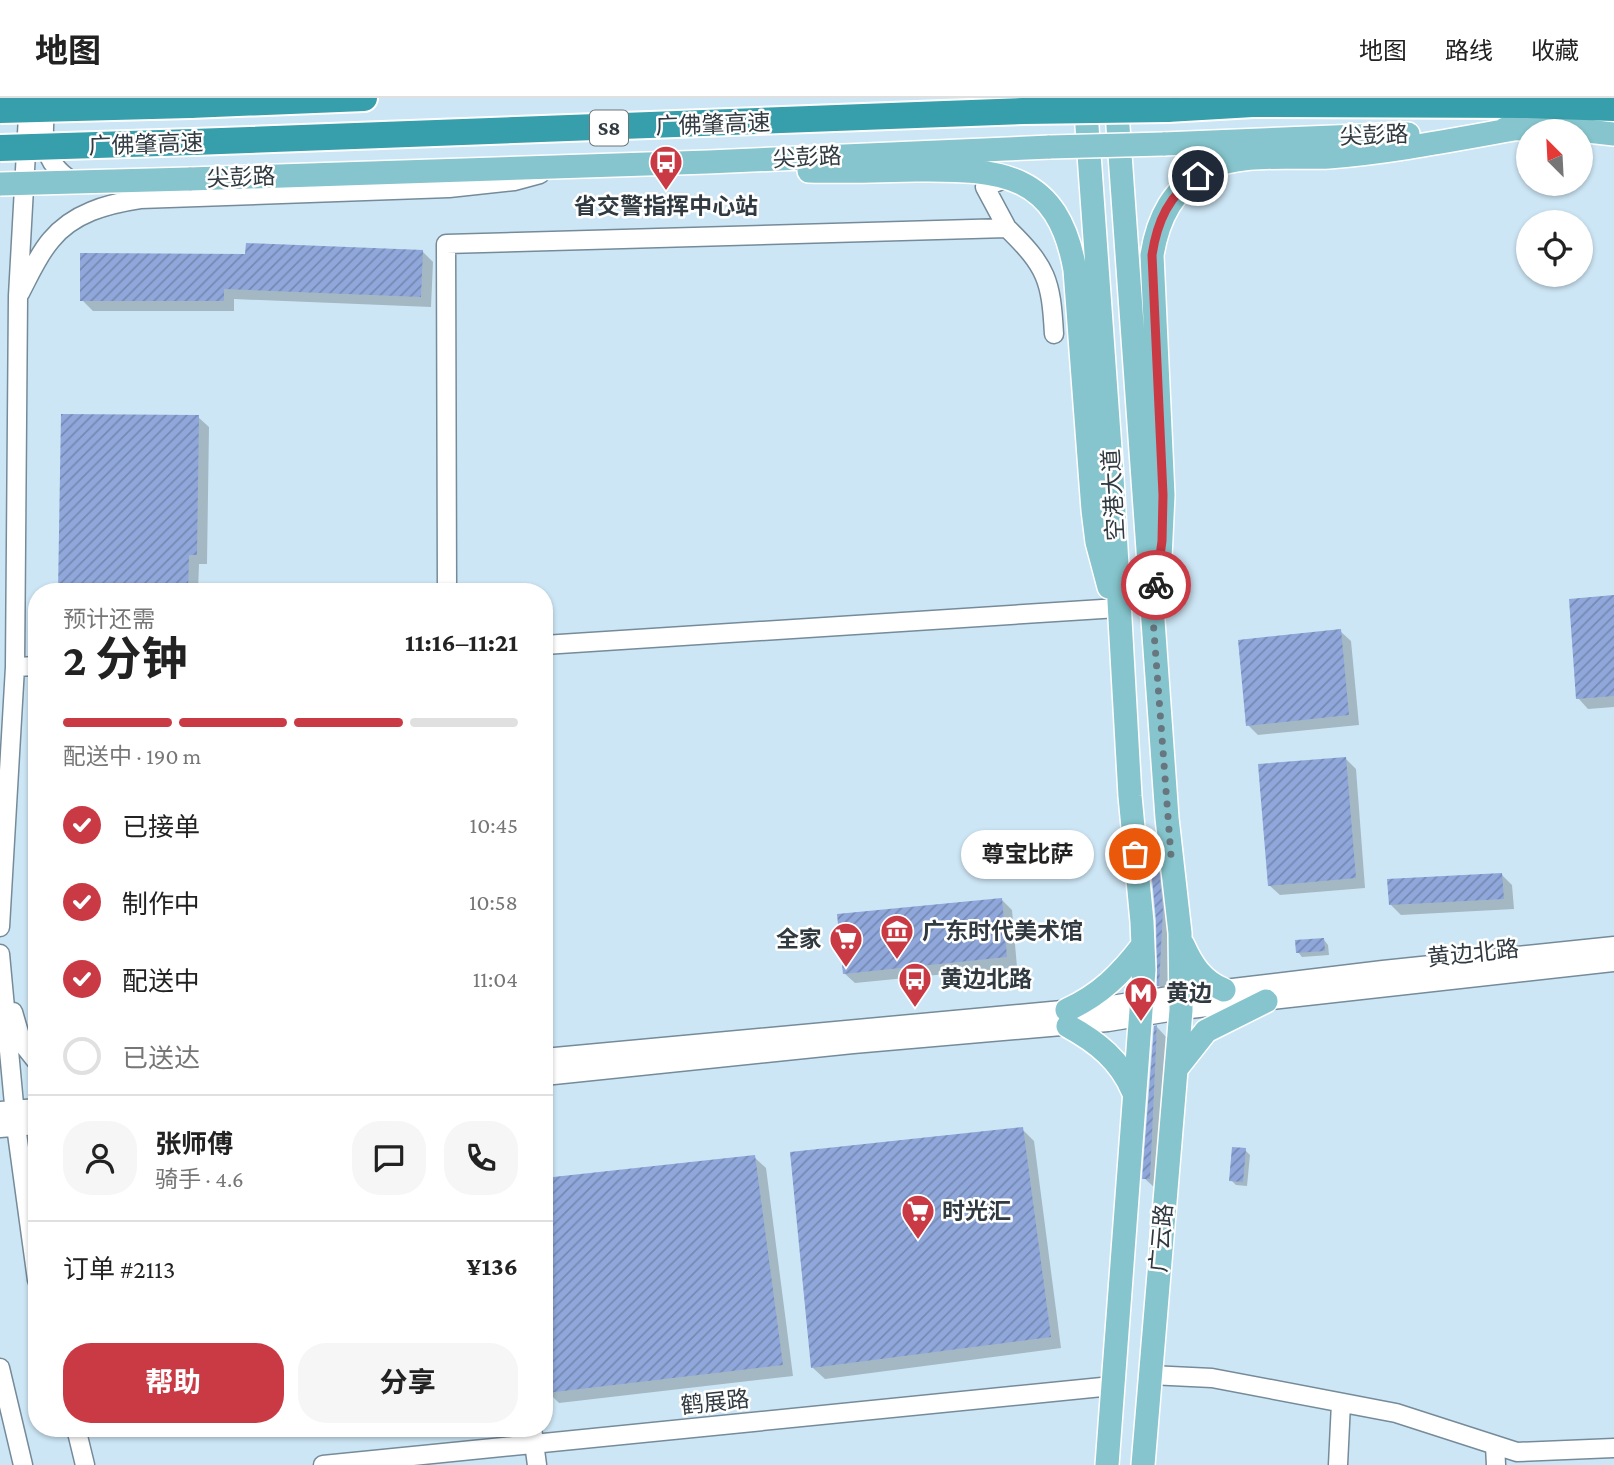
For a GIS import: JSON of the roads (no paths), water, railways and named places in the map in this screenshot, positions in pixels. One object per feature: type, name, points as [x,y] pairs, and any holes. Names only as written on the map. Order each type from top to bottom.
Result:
[{"type":"highway","name":"广佛肇高速","points":[[0,110],[363,98]]},
{"type":"highway","name":"广佛肇高速","points":[[0,148],[1024,111],[1167,109],[1341,98]]},
{"type":"highway","points":[[1252,104],[1614,108]]},
{"type":"main road","name":"空港大道","points":[[1085,98],[1143,945],[1140,1009]]},
{"type":"main road","name":"空港大道","points":[[1116,98],[1171,856],[1181,940],[1181,1002]]},
{"type":"main road","name":"尖彭路","points":[[0,184],[708,162],[1516,128]]},
{"type":"main road","points":[[1152,606],[1162,541],[1163,495],[1152,255],[1160,219],[1172,200],[1186,184],[1202,173],[1232,161],[1364,153],[1516,129]]},
{"type":"main road","name":"尖彭路","points":[[1593,132],[1614,134]]},
{"type":"main road","points":[[708,162],[771,171],[981,171],[1010,177],[1034,189],[1053,209],[1071,246],[1075,270],[1093,510],[1102,564],[1118,608]]},
{"type":"main road","points":[[1135,854],[1171,856]]},
{"type":"main road","points":[[1181,940],[1200,974],[1210,984],[1224,990]]},
{"type":"main road","points":[[1133,1091],[1109,1054],[1067,1018],[1110,984],[1143,945]]},
{"type":"main road","points":[[1176,1069],[1206,1031],[1266,1001]]},
{"type":"main road","name":"广云路","points":[[1143,1465],[1181,1002]]},
{"type":"main road","name":"广云路","points":[[1103,1464],[1112,1386],[1140,1009]]},
{"type":"main road","points":[[1129,1145],[1169,1149]]},
{"type":"street","points":[[0,927],[15,667],[9,355],[18,296],[29,98]]},
{"type":"street","points":[[48,98],[44,135],[47,152],[59,172],[89,188],[139,198]]},
{"type":"street","points":[[18,296],[50,241],[68,223],[112,204],[139,198],[449,188],[514,181],[578,164]]},
{"type":"street","points":[[1010,177],[985,187],[1007,228],[1028,248],[1043,268],[1052,298],[1054,334]]},
{"type":"street","points":[[447,583],[446,244],[1007,228]]},
{"type":"street","points":[[553,644],[1118,608]]},
{"type":"street","points":[[15,667],[28,666]]},
{"type":"street","name":"黄边北路","points":[[553,1059],[589,1062],[853,1044],[1140,1009],[1181,1002],[1224,990],[1614,946]]},
{"type":"street","points":[[0,954],[8,1119],[28,1230]]},
{"type":"street","name":"黄边北路","points":[[1181,1002],[1266,1001],[1614,962]]},
{"type":"street","points":[[2,978],[22,1043],[28,1051]]},
{"type":"street","name":"黄边北路","points":[[553,1073],[589,1062]]},
{"type":"street","points":[[8,1119],[28,1111]]},
{"type":"street","points":[[8,1119],[28,1123]]},
{"type":"street","points":[[0,1368],[23,1465]]},
{"type":"street","points":[[1150,1375],[1212,1378],[1396,1413],[1496,1445],[1517,1458],[1614,1448]]},
{"type":"street","name":"鹤展路","points":[[553,1434],[1112,1386]]},
{"type":"street","points":[[1338,1465],[1341,1402]]},
{"type":"street","points":[[78,1437],[85,1465]]},
{"type":"street","name":"鹤展路","points":[[323,1465],[526,1437]]},
{"type":"street","points":[[533,1437],[537,1465]]},
{"type":"street","points":[[1496,1445],[1496,1465]]},
{"type":"place","name":"省交警指挥中心站","points":[[666,192]]},
{"type":"place","name":"尊宝比萨","points":[[1135,854]]},
{"type":"place","name":"广东时代美术馆","points":[[897,961]]},
{"type":"place","name":"全家","points":[[846,969]]},
{"type":"place","name":"黄边北路","points":[[915,1009]]},
{"type":"place","name":"黄边","points":[[1141,1023]]},
{"type":"place","name":"时光汇","points":[[918,1241]]}]
